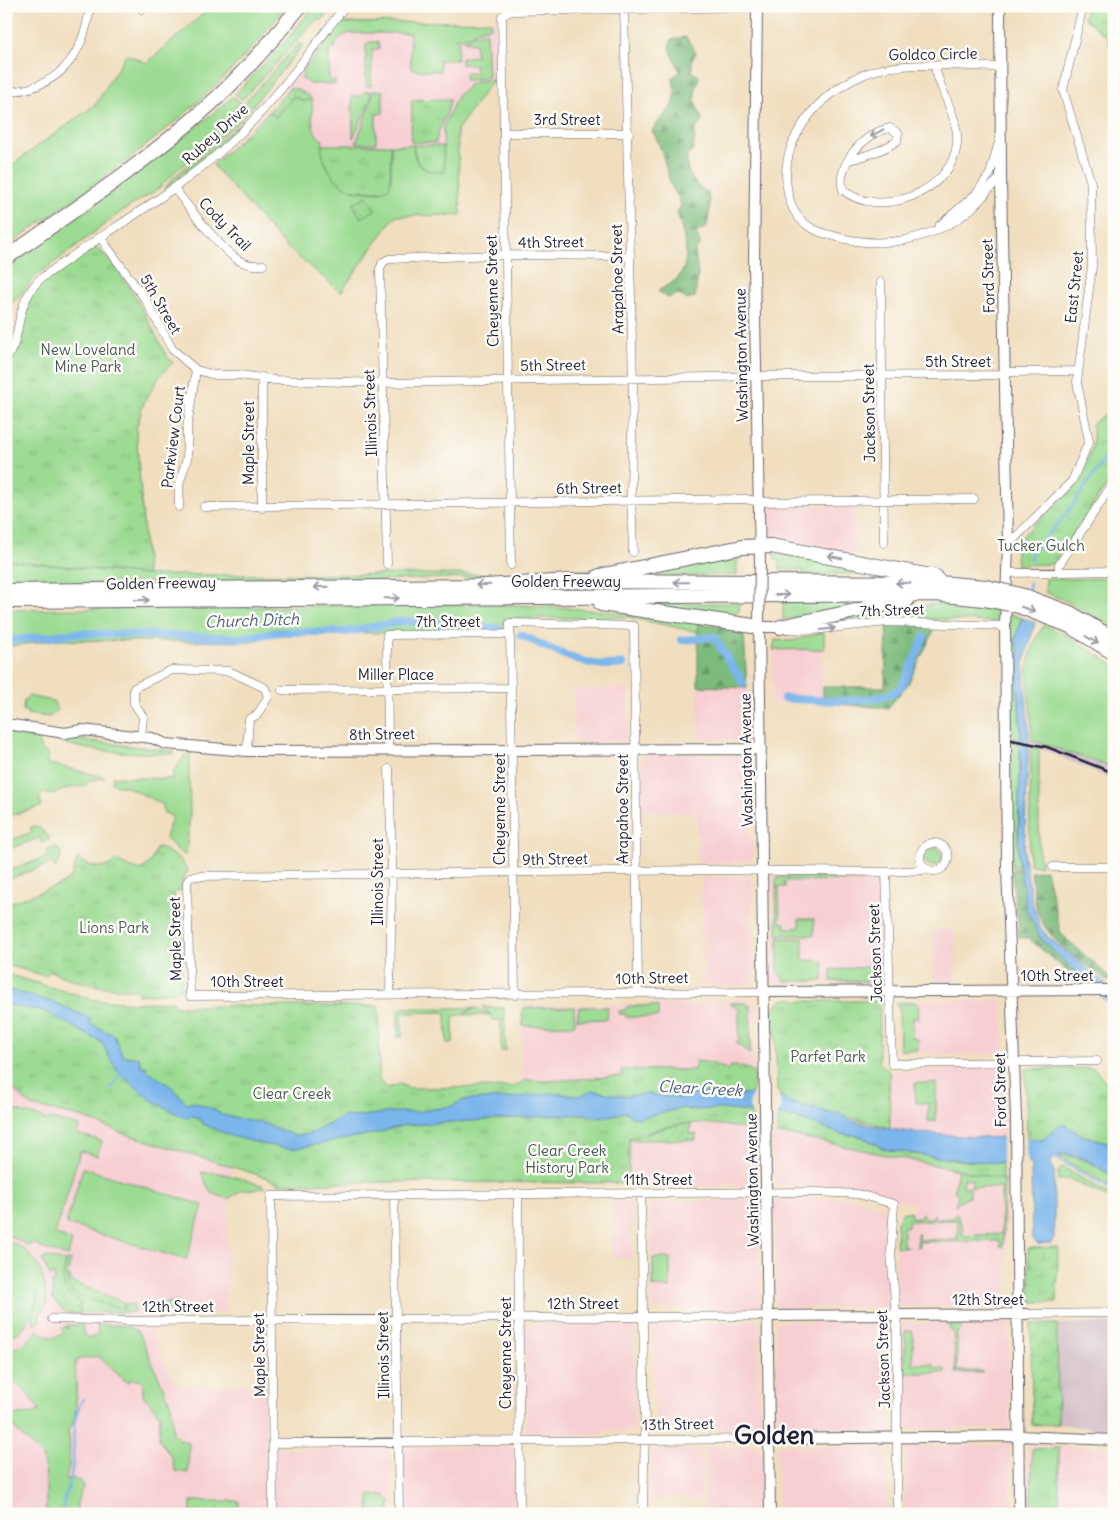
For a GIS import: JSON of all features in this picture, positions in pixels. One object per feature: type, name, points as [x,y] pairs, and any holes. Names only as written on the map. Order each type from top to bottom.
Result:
[{"type":"highway","points":[[6,258],[155,149],[208,107],[270,44],[300,6]]},
{"type":"highway","points":[[571,581],[742,547],[759,546],[808,552],[985,593]]},
{"type":"highway","name":"Golden Freeway","points":[[6,591],[484,586],[571,581],[939,583],[985,593],[1027,609],[1070,620],[1114,639]]},
{"type":"highway","name":"Golden Freeway","points":[[6,601],[559,598],[985,593]]},
{"type":"highway","points":[[780,627],[936,594]]},
{"type":"highway","points":[[559,598],[760,623]]},
{"type":"highway","name":"Golden Freeway","points":[[1070,620],[1114,653]]},
{"type":"street","points":[[6,92],[39,85],[63,70],[73,59],[85,35],[90,6]]},
{"type":"street","name":"Rubey Drive","points":[[6,359],[13,347],[22,304],[32,287],[60,264],[174,188],[230,144],[249,124],[345,6]]},
{"type":"street","points":[[625,8],[812,6]]},
{"type":"street","name":"Ford Street","points":[[1000,6],[1001,180],[1008,545],[1005,626],[1008,881],[1022,1314],[1018,1436],[1019,1514]]},
{"type":"street","name":"East Street","points":[[1008,545],[1072,481],[1088,448],[1089,440],[1077,382],[1077,371],[1092,266],[1091,184],[1063,90],[1083,6]]},
{"type":"street","name":"Washington Avenue","points":[[757,7],[754,258],[760,562],[770,1514]]},
{"type":"street","name":"Cheyenne Street","points":[[511,565],[502,16],[510,12],[625,8]]},
{"type":"street","name":"Arapahoe Street","points":[[625,8],[631,256],[631,501],[633,552]]},
{"type":"street","name":"Goldco Circle","points":[[1001,67],[887,67],[862,75],[839,88],[812,111],[792,142],[786,166],[786,184],[794,210],[803,222],[818,232],[859,242],[876,243],[905,240],[960,220],[979,202],[994,182],[1001,180]]},
{"type":"street","points":[[849,160],[878,152],[893,144],[897,141],[898,133],[890,128],[878,131],[861,144],[849,160],[843,169],[842,190],[858,200],[902,200],[925,190],[945,172],[955,156],[957,133],[935,67]]},
{"type":"street","name":"3rd Street","points":[[504,133],[629,133]]},
{"type":"street","name":"Goldco Circle","points":[[938,227],[976,194],[990,174],[1001,138]]},
{"type":"street","name":"Cody Trail","points":[[174,188],[203,226],[238,260],[252,266],[263,265]]},
{"type":"street","name":"5th Street","points":[[100,237],[147,302],[172,349],[196,370],[215,375],[262,377],[275,380],[383,382],[756,376],[881,376],[1077,371]]},
{"type":"street","name":"4th Street","points":[[383,262],[389,259],[506,256],[631,256]]},
{"type":"street","name":"Illinois Street","points":[[383,262],[380,269],[387,564]]},
{"type":"street","name":"Jackson Street","points":[[882,282],[881,376],[884,543]]},
{"type":"street","name":"Parkview Court","points":[[179,507],[179,484],[187,459],[187,428],[196,370]]},
{"type":"street","name":"Maple Street","points":[[262,377],[262,508]]},
{"type":"street","points":[[1059,572],[1059,565],[1114,482]]},
{"type":"street","name":"6th Street","points":[[204,507],[262,508],[386,504],[746,499],[759,502],[974,499]]},
{"type":"street","points":[[1007,573],[1114,571]]},
{"type":"street","name":"7th Street","points":[[780,627],[794,631],[887,622],[1005,626]]},
{"type":"street","name":"Cheyenne Street","points":[[510,623],[515,995]]},
{"type":"street","name":"Arapahoe Street","points":[[510,623],[634,626],[635,870],[638,993]]},
{"type":"street","points":[[760,623],[780,627]]},
{"type":"street","name":"7th Street","points":[[387,688],[387,635],[510,634]]},
{"type":"street","points":[[141,736],[143,717],[134,703],[134,688],[171,670],[229,671],[265,688],[268,697],[257,715],[249,719],[247,751]]},
{"type":"street","points":[[387,688],[388,749]]},
{"type":"street","name":"Miller Place","points":[[282,690],[511,688]]},
{"type":"street","name":"8th Street","points":[[6,724],[65,733],[82,730],[141,736],[166,744],[247,751],[761,748]]},
{"type":"street","name":"Illinois Street","points":[[389,768],[391,874],[390,995]]},
{"type":"street","points":[[1053,867],[1114,867]]},
{"type":"street","name":"9th Street","points":[[187,882],[190,877],[199,876],[635,870],[886,872],[922,870],[924,868]]},
{"type":"street","name":"Jackson Street","points":[[886,872],[892,1064],[1015,1062]]},
{"type":"street","name":"Maple Street","points":[[187,882],[190,996]]},
{"type":"street","name":"10th Street","points":[[190,996],[1113,990]]},
{"type":"street","points":[[1015,1062],[1097,1061]]},
{"type":"street","points":[[641,1192],[643,1506]]},
{"type":"street","name":"11th Street","points":[[271,1196],[842,1192],[894,1204]]},
{"type":"street","name":"Cheyenne Street","points":[[518,1193],[520,1514]]},
{"type":"street","name":"Illinois Street","points":[[394,1195],[399,1514]]},
{"type":"street","name":"Maple Street","points":[[271,1196],[273,1514]]},
{"type":"street","name":"Jackson Street","points":[[894,1204],[891,1231],[891,1271],[896,1315],[898,1514]]},
{"type":"street","name":"12th Street","points":[[52,1319],[139,1321],[1114,1314]]},
{"type":"street","name":"13th Street","points":[[273,1444],[1018,1436],[1114,1440]]},
{"type":"shaded area","points":[[496,21],[500,83],[490,83],[457,130],[461,215],[395,216],[341,292],[284,245],[212,164],[267,111],[340,22]]},
{"type":"shaded area","points":[[855,505],[855,554],[788,543],[775,537],[768,529],[766,510],[768,506]]},
{"type":"shaded area","points":[[821,649],[823,703],[772,703],[773,650]]},
{"type":"shaded area","points":[[698,686],[748,688],[751,731],[748,739],[731,741],[729,739],[706,739],[699,741]]},
{"type":"shaded area","points":[[628,688],[628,741],[574,743],[573,689]]},
{"type":"shaded area","points":[[1012,738],[1035,741],[1114,768],[1114,780],[1039,748],[1011,742]]},
{"type":"shaded area","points":[[644,754],[696,754],[697,756],[747,756],[751,758],[750,840],[753,844],[753,856],[749,862],[745,864],[742,861],[734,861],[733,863],[698,863],[697,813],[642,810],[641,757]]},
{"type":"shaded area","points":[[747,874],[752,879],[752,932],[754,934],[751,945],[754,978],[747,986],[703,984],[701,876],[741,878]]},
{"type":"shaded area","points":[[776,875],[881,876],[882,982],[797,983],[794,986],[776,984],[772,977],[774,946],[772,932],[774,928],[772,881]]},
{"type":"shaded area","points":[[933,930],[955,930],[955,982],[934,982]]},
{"type":"shaded area","points":[[745,998],[754,1003],[757,1010],[757,1019],[752,1024],[753,1069],[731,1066],[729,1070],[711,1063],[696,1061],[694,1070],[622,1070],[622,1076],[549,1081],[526,1080],[521,1082],[522,1006],[682,1004],[697,1006],[700,1001],[733,1001]]},
{"type":"shaded area","points":[[900,1000],[1002,1000],[1005,1053],[935,1055],[931,1052],[900,1052],[899,1007],[895,1003]]},
{"type":"shaded area","points":[[976,1066],[1002,1066],[1005,1070],[1006,1126],[1001,1136],[997,1138],[949,1136],[890,1128],[889,1071],[969,1069]]},
{"type":"shaded area","points":[[6,1082],[31,1106],[81,1117],[122,1133],[233,1167],[229,1197],[226,1313],[144,1314],[176,1387],[265,1385],[266,1449],[388,1448],[391,1453],[393,1514],[6,1514]]},
{"type":"shaded area","points":[[681,1124],[729,1126],[759,1130],[760,1178],[757,1184],[749,1187],[723,1184],[719,1187],[629,1187],[629,1138]]},
{"type":"shaded area","points":[[773,1135],[800,1137],[1006,1180],[1006,1305],[901,1306],[898,1302],[895,1260],[897,1222],[902,1213],[912,1212],[913,1204],[836,1186],[807,1187],[787,1183],[787,1186],[778,1185],[773,1178]]},
{"type":"shaded area","points":[[744,1197],[755,1198],[759,1203],[760,1218],[757,1222],[761,1302],[758,1309],[733,1311],[729,1308],[652,1308],[651,1203],[697,1202]]},
{"type":"shaded area","points":[[783,1197],[854,1198],[884,1208],[888,1215],[887,1221],[884,1224],[883,1257],[886,1260],[889,1306],[886,1309],[882,1310],[879,1307],[839,1307],[836,1310],[833,1308],[797,1308],[795,1311],[791,1311],[782,1310],[776,1306],[774,1290],[776,1286],[776,1221],[773,1218],[773,1206],[775,1201]]},
{"type":"shaded area","points":[[629,1200],[631,1204],[632,1258],[613,1258],[612,1201]]},
{"type":"shaded area","points":[[743,1319],[755,1320],[761,1326],[762,1341],[758,1346],[760,1409],[763,1413],[761,1429],[755,1434],[744,1435],[740,1431],[655,1432],[653,1325],[741,1323]]},
{"type":"shaded area","points":[[889,1319],[892,1323],[891,1331],[886,1337],[887,1415],[892,1415],[892,1431],[889,1433],[848,1431],[844,1434],[784,1434],[777,1430],[775,1413],[777,1409],[777,1345],[775,1329],[778,1322],[796,1320],[798,1323],[878,1322],[879,1320]]},
{"type":"shaded area","points":[[1005,1321],[1009,1326],[1009,1429],[1002,1431],[1000,1429],[904,1429],[902,1323]]},
{"type":"shaded area","points":[[612,1323],[633,1325],[635,1431],[604,1431],[600,1435],[527,1434],[525,1325]]},
{"type":"shaded area","points":[[1114,1323],[1114,1428],[1095,1429],[1058,1424],[1057,1324]]},
{"type":"shaded area","points":[[1008,1443],[1010,1448],[1010,1514],[904,1514],[905,1446],[999,1445]]},
{"type":"shaded area","points":[[742,1444],[754,1444],[762,1452],[763,1499],[760,1503],[761,1514],[704,1514],[703,1448],[740,1447]]},
{"type":"shaded area","points":[[782,1444],[797,1444],[797,1447],[886,1446],[888,1514],[779,1514],[776,1450]]},
{"type":"shaded area","points":[[1028,1445],[1114,1449],[1114,1514],[1027,1514]]},
{"type":"shaded area","points":[[512,1447],[514,1452],[515,1514],[403,1514],[404,1448]]},
{"type":"shaded area","points":[[651,1450],[700,1450],[701,1494],[699,1498],[696,1500],[685,1500],[682,1497],[662,1498],[659,1501],[650,1499]]},
{"type":"green space","points":[[212,6],[286,6],[257,42],[192,108],[119,166],[6,247],[6,169],[96,104],[126,54],[147,63]]},
{"type":"green space","points":[[314,6],[332,6],[322,20],[316,20],[242,100],[235,94],[279,49]]},
{"type":"green space","points":[[1087,6],[1114,6],[1114,62],[1107,37],[1084,18]]},
{"type":"green space","points":[[491,21],[491,27],[480,29],[462,39],[457,36],[455,39],[459,42],[457,60],[440,60],[440,71],[411,68],[410,33],[353,33],[340,38],[334,49],[329,51],[329,80],[335,81],[335,84],[310,84],[301,78],[304,69],[342,23]]},
{"type":"green space","points":[[486,31],[488,77],[465,80],[465,73],[475,73],[475,65],[461,64],[461,58],[476,56],[475,43],[464,41],[470,36]]},
{"type":"green space","points":[[686,37],[696,53],[692,60],[692,72],[699,76],[695,96],[703,121],[695,131],[693,149],[687,158],[687,164],[692,179],[708,193],[710,207],[707,227],[696,233],[701,245],[695,251],[698,275],[695,297],[688,300],[678,294],[668,298],[658,291],[677,279],[685,264],[686,255],[684,237],[677,212],[681,206],[680,202],[671,185],[661,149],[652,131],[671,107],[675,98],[673,77],[680,72],[669,47],[671,40]]},
{"type":"green space","points":[[370,42],[378,42],[379,49],[372,49],[371,86],[366,86],[366,45]]},
{"type":"green space","points":[[299,43],[303,45],[244,116],[238,110]]},
{"type":"green space","points":[[483,80],[495,80],[495,82],[490,83],[457,130],[461,215],[395,216],[341,292],[284,245],[213,165],[269,112],[276,117],[293,96],[304,101],[312,100],[314,128],[323,140],[324,157],[331,172],[342,184],[349,188],[357,191],[381,192],[391,180],[391,145],[413,145],[416,159],[421,166],[444,173],[443,127],[458,95],[469,84]]},
{"type":"green space","points":[[289,88],[302,92],[312,100],[304,101],[293,96],[276,118],[269,112]]},
{"type":"green space","points":[[366,91],[370,91],[371,98],[353,138],[352,96],[360,96]]},
{"type":"green space","points":[[372,91],[383,91],[383,113],[376,114],[376,143],[356,143],[372,99]]},
{"type":"green space","points":[[233,97],[240,103],[234,110],[242,119],[177,170],[158,189],[121,212],[35,277],[18,298],[6,307],[6,269],[148,166]]},
{"type":"green space","points":[[450,99],[448,111],[438,132],[436,143],[411,142],[412,100]]},
{"type":"green space","points":[[246,119],[223,143],[164,189],[175,176]]},
{"type":"green space","points":[[322,145],[391,145],[390,186],[382,191],[366,191],[354,190],[343,185],[329,170],[323,157]]},
{"type":"green space","points":[[413,145],[443,146],[444,173],[427,170],[417,163]]},
{"type":"green space","points":[[366,196],[375,210],[361,218],[353,204]]},
{"type":"green space","name":"New Loveland Mine Park","points":[[92,247],[112,262],[123,277],[166,355],[173,362],[160,376],[144,402],[136,429],[147,575],[6,560],[8,393],[6,367],[16,351],[25,311],[33,293],[56,271]]},
{"type":"green space","name":"Tucker Gulch","points":[[1114,398],[1114,474],[1053,564],[1017,565],[1015,544],[1054,506],[1079,475],[1088,459],[1093,442],[1092,425],[1109,409]]},
{"type":"green space","points":[[774,554],[894,574],[803,574],[802,570],[780,570],[780,561],[775,559]]},
{"type":"green space","points":[[733,555],[740,556],[737,564],[737,575],[629,577]]},
{"type":"green space","points":[[6,560],[147,575],[522,574],[614,568],[576,574],[384,580],[6,584]]},
{"type":"green space","points":[[1114,578],[1114,627],[1045,592],[1046,579]]},
{"type":"green space","points":[[885,601],[783,620],[783,603]]},
{"type":"green space","points":[[739,603],[739,611],[734,614],[734,621],[631,604]]},
{"type":"green space","points":[[480,604],[589,610],[698,623],[697,632],[628,617],[504,619],[503,633],[272,633],[253,642],[52,640],[6,647],[6,610]]},
{"type":"green space","points":[[936,604],[970,606],[998,611],[995,622],[909,618],[803,628],[832,620]]},
{"type":"green space","points":[[1009,614],[1022,618],[1015,640],[1019,651],[1017,679],[1021,739],[1012,738],[1010,734]]},
{"type":"green space","points":[[698,623],[733,629],[744,635],[747,688],[698,686]]},
{"type":"green space","points":[[1044,625],[1066,635],[1114,665],[1114,768],[1032,740],[1027,682],[1028,669],[1035,641]]},
{"type":"green space","points":[[887,626],[936,626],[908,684],[888,708],[823,703],[823,687],[885,687]]},
{"type":"green space","points":[[824,632],[824,649],[773,650],[775,640],[791,641]]},
{"type":"green space","points":[[28,696],[53,701],[58,710],[49,717],[27,714],[27,711],[23,711],[24,700]]},
{"type":"green space","points":[[6,729],[35,734],[42,751],[49,755],[46,763],[104,778],[89,781],[85,786],[73,787],[48,795],[47,792],[39,797],[42,806],[6,817]]},
{"type":"green space","points":[[47,736],[174,751],[174,754],[93,750],[77,747]]},
{"type":"green space","points":[[1011,742],[1020,744],[1019,866],[1012,867]]},
{"type":"green space","points":[[1031,747],[1039,748],[1039,852],[1041,865],[1030,865],[1029,859]]},
{"type":"green space","points":[[191,752],[189,767],[190,814],[186,855],[178,851],[165,837],[172,818],[169,814],[164,813],[163,805],[126,786],[118,786],[112,783],[113,777],[173,779],[173,771]]},
{"type":"green space","points":[[33,826],[39,827],[49,837],[49,840],[42,843],[39,838],[6,850],[6,842],[32,832],[30,828]]},
{"type":"green space","points":[[56,847],[60,851],[61,858],[55,868],[52,863],[6,880],[6,872],[49,856],[47,851]]},
{"type":"green space","name":"Lions Park","points":[[159,847],[179,858],[188,870],[182,880],[181,891],[174,892],[175,916],[182,916],[182,949],[177,949],[177,966],[182,966],[181,988],[173,992],[138,995],[137,990],[92,985],[50,971],[46,976],[6,965],[6,904],[62,884],[71,877],[78,858],[86,864],[97,867],[107,866],[115,860],[130,868],[139,869],[147,865],[156,848]]},
{"type":"green space","points":[[933,848],[941,853],[942,857],[937,865],[933,866],[925,861],[924,857],[929,849]]},
{"type":"green space","points":[[1020,868],[1027,910],[1041,939],[1088,982],[1080,982],[1028,938],[1019,938],[1012,870]]},
{"type":"green space","points":[[1046,870],[1061,934],[1114,981],[1108,981],[1057,942],[1042,922],[1037,910],[1031,872]]},
{"type":"green space","points":[[875,876],[879,878],[881,886],[877,886],[873,880],[870,880],[785,881],[785,887],[776,887],[776,879],[780,877]]},
{"type":"green space","points":[[776,887],[779,887],[780,923],[785,923],[785,928],[799,928],[799,919],[814,919],[814,935],[777,935]]},
{"type":"green space","points":[[778,938],[803,938],[803,960],[823,961],[823,981],[785,981],[778,972]]},
{"type":"green space","points":[[880,954],[880,981],[831,981],[831,970],[869,967],[869,955]]},
{"type":"green space","name":"Clear Creek","points":[[6,974],[95,1000],[138,1003],[172,1001],[175,1006],[379,1006],[379,1081],[388,1088],[400,1084],[409,1088],[514,1087],[526,1080],[549,1081],[622,1076],[622,1070],[694,1070],[696,1061],[711,1063],[729,1070],[731,1066],[747,1068],[755,1074],[750,1113],[753,1119],[753,1131],[722,1125],[691,1123],[666,1127],[629,1138],[629,1183],[390,1182],[279,1184],[265,1177],[122,1133],[81,1117],[31,1106],[6,1082]]},
{"type":"green space","name":"Parfet Park","points":[[793,998],[797,1001],[876,1001],[880,998],[879,1063],[889,1071],[890,1128],[787,1102],[777,1091],[775,1023],[771,1018],[771,1012],[781,1000]]},
{"type":"green space","points":[[918,1002],[919,1018],[913,1018],[912,1038],[918,1039],[918,1050],[900,1050],[899,1007],[895,1003]]},
{"type":"green space","points":[[730,1003],[745,1003],[751,1007],[750,1054],[736,1043],[739,1042],[739,1009]]},
{"type":"green space","points":[[628,1006],[658,1007],[658,1017],[626,1017],[625,1014],[619,1014],[619,1011],[625,1010]]},
{"type":"green space","points":[[482,1007],[504,1008],[506,1051],[501,1051],[501,1020],[492,1020],[492,1015]]},
{"type":"green space","points":[[574,1007],[575,1025],[523,1026],[522,1010],[525,1008]]},
{"type":"green space","points":[[579,1007],[608,1007],[607,1019],[577,1020]]},
{"type":"green space","points":[[402,1008],[474,1008],[460,1015],[453,1016],[453,1043],[447,1043],[446,1012],[402,1013],[402,1037],[398,1037],[398,1010]]},
{"type":"green space","points":[[476,1008],[492,1015],[463,1015]]},
{"type":"green space","points":[[1094,1068],[1114,1091],[1114,1144],[1084,1136],[1065,1125],[1058,1126],[1043,1140],[1027,1138],[1025,1069]]},
{"type":"green space","points":[[915,1083],[936,1083],[936,1121],[928,1121],[928,1103],[916,1103]]},
{"type":"green space","points":[[6,1108],[43,1118],[45,1121],[50,1119],[80,1126],[77,1134],[102,1141],[97,1156],[80,1151],[55,1234],[72,1241],[68,1256],[38,1247],[34,1242],[29,1246],[6,1234]]},
{"type":"green space","points":[[778,1116],[794,1117],[841,1134],[860,1136],[884,1149],[964,1161],[1002,1163],[1002,1179],[800,1137],[777,1134]]},
{"type":"green space","points":[[681,1124],[691,1124],[690,1134],[696,1134],[696,1140],[629,1140],[629,1138]]},
{"type":"green space","points":[[1057,1156],[1073,1157],[1094,1165],[1114,1178],[1114,1188]]},
{"type":"green space","points":[[1062,1167],[1114,1197],[1114,1201],[1070,1179],[1058,1180],[1058,1172]]},
{"type":"green space","points":[[83,1168],[203,1205],[186,1260],[66,1224]]},
{"type":"green space","points":[[958,1169],[1004,1180],[1003,1235],[1001,1234],[1001,1188],[971,1187],[972,1180],[964,1178],[963,1186],[970,1188],[970,1196],[955,1205],[958,1194],[954,1191]]},
{"type":"green space","points":[[201,1172],[230,1176],[262,1185],[265,1188],[242,1190],[228,1199],[211,1193]]},
{"type":"green space","points":[[910,1211],[912,1218],[920,1218],[922,1214],[924,1218],[933,1218],[934,1214],[936,1219],[953,1218],[956,1213],[963,1228],[963,1236],[1001,1234],[1003,1235],[1003,1247],[1000,1246],[1000,1241],[919,1242],[919,1247],[917,1247],[917,1234],[919,1234],[919,1240],[956,1239],[959,1232],[957,1220],[908,1221],[908,1227],[903,1227],[903,1245],[908,1247],[898,1247],[896,1246],[897,1222],[902,1213]]},
{"type":"green space","points":[[6,1240],[25,1250],[32,1257],[41,1273],[47,1304],[40,1314],[39,1322],[34,1324],[33,1317],[38,1297],[37,1293],[35,1308],[29,1320],[13,1336],[6,1339]]},
{"type":"green space","points":[[1058,1247],[1057,1302],[1031,1302],[1028,1248]]},
{"type":"green space","points":[[47,1257],[65,1262],[67,1260],[63,1278],[65,1289],[73,1298],[80,1301],[79,1314],[68,1314],[53,1300],[52,1283],[55,1282],[54,1275],[50,1276],[42,1260]]},
{"type":"green space","points":[[653,1258],[670,1258],[670,1288],[653,1287]]},
{"type":"green space","points":[[67,1260],[71,1261],[67,1275],[68,1284],[77,1295],[124,1310],[125,1304],[134,1305],[134,1312],[80,1313],[80,1301],[68,1294],[65,1289],[63,1279]]},
{"type":"green space","points":[[67,1276],[71,1277],[70,1281],[123,1302],[124,1310],[79,1296],[72,1291],[68,1284]]},
{"type":"green space","points":[[177,1302],[177,1312],[142,1312],[143,1305]]},
{"type":"green space","points":[[1031,1324],[1057,1324],[1058,1424],[1032,1425]]},
{"type":"green space","points":[[82,1325],[84,1336],[90,1338],[98,1335],[97,1325],[125,1326],[139,1333],[171,1405],[173,1432],[179,1439],[189,1443],[188,1473],[175,1471],[172,1458],[159,1439],[160,1415],[143,1395],[143,1381],[131,1379],[129,1382],[123,1379],[98,1356],[76,1360],[76,1408],[72,1425],[68,1429],[70,1447],[66,1478],[67,1480],[73,1478],[81,1481],[83,1486],[77,1502],[77,1514],[46,1514],[46,1477],[42,1456],[15,1429],[8,1416],[28,1414],[40,1410],[22,1388],[6,1378],[6,1348],[15,1348],[28,1341],[38,1330],[48,1336],[57,1336],[64,1333],[61,1329],[64,1327],[69,1329],[65,1326]]},
{"type":"green space","points":[[949,1325],[961,1325],[961,1329],[957,1332],[957,1371],[982,1371],[982,1373],[956,1373],[953,1331],[949,1329]]},
{"type":"green space","points":[[905,1331],[913,1331],[913,1364],[934,1364],[934,1368],[944,1369],[946,1373],[905,1373]]},
{"type":"green space","points":[[1059,1448],[1059,1514],[1031,1514],[1032,1449]]},
{"type":"green space","points":[[369,1495],[384,1495],[390,1501],[390,1509],[380,1509],[379,1514],[369,1514]]},
{"type":"green space","points":[[191,1501],[239,1501],[239,1506],[223,1514],[191,1514]]},
{"type":"water","points":[[1022,618],[1035,622],[1024,663],[1029,730],[1024,857],[1032,902],[1040,927],[1048,937],[1104,982],[1114,997],[1114,1014],[1107,1002],[1041,939],[1027,910],[1018,858],[1021,727],[1017,679],[1019,651],[1015,640]]},
{"type":"water","name":"Clear Creek","points":[[6,989],[53,1002],[91,1019],[89,1023],[114,1035],[123,1056],[139,1058],[141,1066],[146,1066],[147,1070],[174,1089],[187,1104],[194,1102],[218,1111],[221,1115],[264,1123],[292,1135],[310,1134],[344,1116],[354,1117],[393,1112],[416,1112],[452,1106],[463,1100],[512,1098],[552,1093],[580,1096],[592,1090],[621,1096],[648,1094],[677,1098],[688,1092],[746,1095],[752,1093],[780,1096],[787,1102],[834,1114],[838,1112],[848,1119],[870,1125],[924,1133],[997,1138],[1001,1136],[1043,1140],[1058,1126],[1065,1125],[1084,1136],[1114,1144],[1114,1178],[1083,1158],[1065,1155],[1057,1157],[1050,1162],[1054,1169],[1054,1238],[1051,1243],[1038,1244],[1032,1238],[1031,1162],[996,1163],[935,1157],[884,1149],[860,1136],[841,1134],[794,1117],[722,1109],[690,1110],[684,1108],[639,1118],[631,1117],[627,1112],[600,1117],[584,1114],[405,1125],[377,1133],[292,1149],[267,1145],[231,1136],[203,1124],[193,1116],[185,1118],[151,1100],[118,1072],[101,1042],[44,1011],[6,1005]]},
{"type":"pier","points":[[753,1091],[778,1093],[781,1106],[777,1119],[752,1115],[749,1106]]},
{"type":"pier","points":[[1002,1133],[1026,1135],[1027,1165],[1002,1165]]},
{"type":"waterway","name":"Tucker Gulch","points":[[1031,561],[1031,554],[1068,512],[1114,445]]},
{"type":"waterway","name":"Tucker Gulch","points":[[1028,592],[1030,583]]},
{"type":"waterway","name":"Church Ditch","points":[[6,641],[78,633],[242,638],[278,632],[346,632],[405,621],[499,628]]},
{"type":"waterway","name":"Church Ditch","points":[[521,635],[570,657],[584,661],[597,664],[623,664]]},
{"type":"waterway","name":"Church Ditch","points":[[682,640],[714,637],[743,683]]},
{"type":"waterway","name":"Church Ditch","points":[[784,698],[843,701],[875,698],[888,694],[902,686],[924,637]]},
{"type":"waterway","points":[[111,1088],[122,1073]]},
{"type":"waterway","points":[[1052,1156],[1114,1191]]},
{"type":"waterway","points":[[63,1514],[64,1499],[73,1466],[74,1427],[78,1408],[83,1399]]},
{"type":"railway","points":[[1012,740],[1047,747],[1114,773]]},
{"type":"district","name":"Golden","points":[[774,1435]]},
{"type":"park label","name":"Clear Creek History Park","points":[[567,1158]]}]
